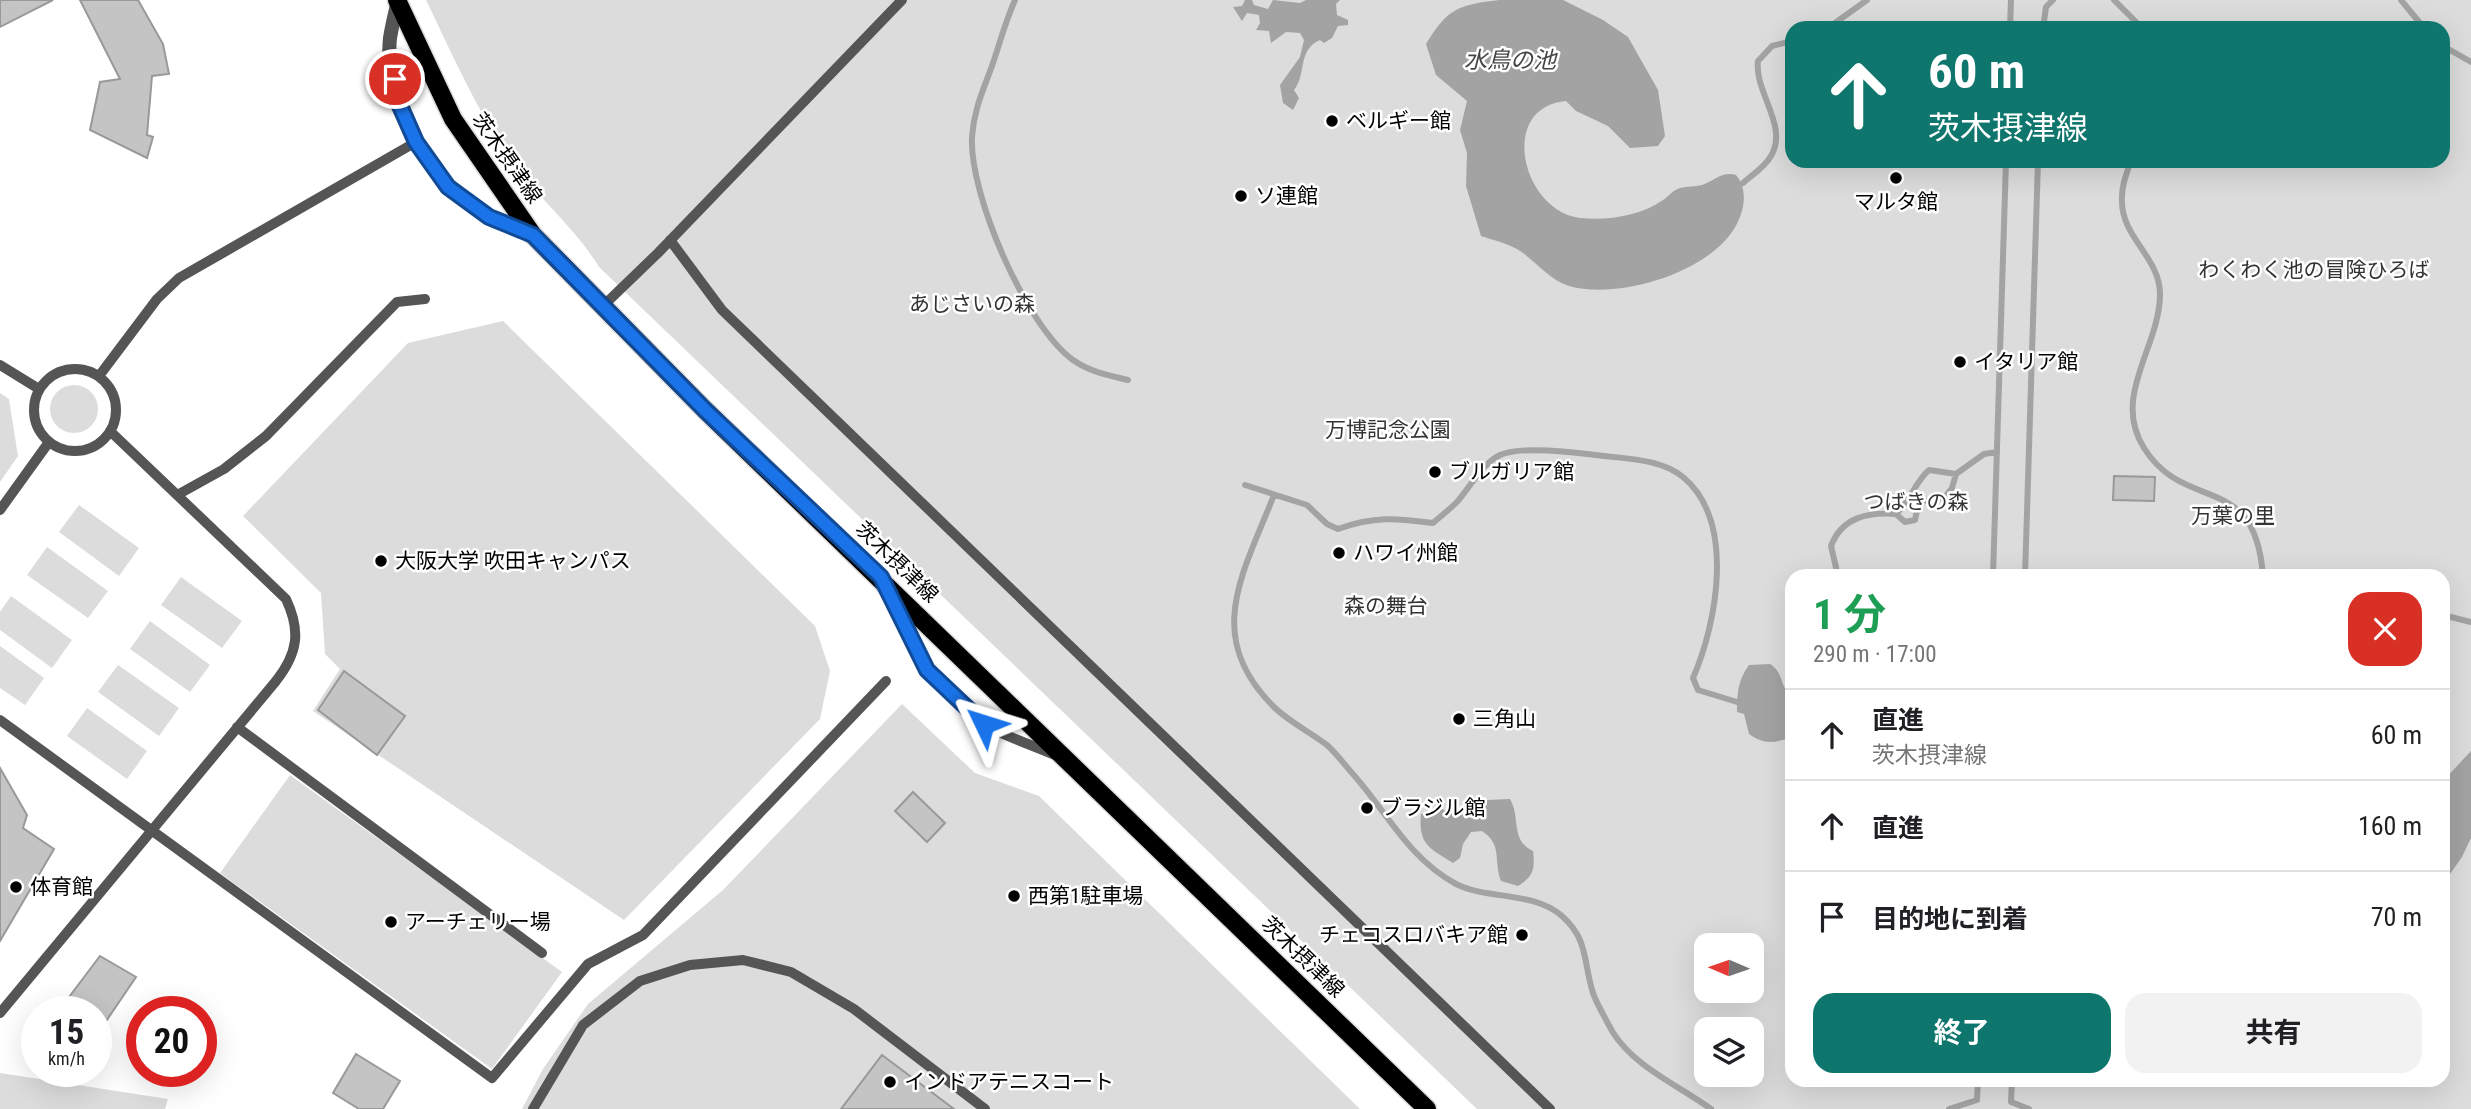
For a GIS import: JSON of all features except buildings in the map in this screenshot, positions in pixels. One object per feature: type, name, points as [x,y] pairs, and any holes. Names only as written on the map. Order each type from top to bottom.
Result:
[{"type":"main road","name":"茨木摂津線","points":[[397,1],[453,119],[533,235],[705,410],[881,577],[1062,757],[1427,1109]]},
{"type":"street","points":[[397,1],[390,40],[397,99],[416,142],[448,187],[489,217],[533,235]]},
{"type":"lane","points":[[603,306],[902,0]]},
{"type":"lane","points":[[99,376],[157,299],[179,278],[416,142]]},
{"type":"lane","points":[[670,240],[722,310],[1550,1109]]},
{"type":"lane","points":[[179,495],[224,469],[266,436],[397,302],[425,299]]},
{"type":"lane","points":[[0,365],[39,389]]},
{"type":"lane","points":[[73,368],[99,376],[114,396],[116,408],[110,431],[89,449],[61,448],[49,442],[36,423],[34,411],[39,389],[60,371],[73,368]]},
{"type":"lane","points":[[0,1013],[287,666],[295,652],[295,618],[286,599],[110,431]]},
{"type":"lane","points":[[0,510],[49,442]]},
{"type":"lane","points":[[881,577],[927,670],[953,697],[984,724],[1062,757]]},
{"type":"lane","points":[[0,720],[492,1077],[588,964],[643,935],[886,681]]},
{"type":"lane","points":[[237,727],[542,953]]},
{"type":"lane","points":[[533,1109],[583,1025],[640,981],[690,965],[743,960],[791,972],[854,1009],[985,1109]]},
{"type":"green space","name":"万博記念公園","points":[[426,0],[2471,0],[2471,1109],[1477,1109],[599,267],[581,242],[521,173],[493,132]]},
{"type":"green space","points":[[503,321],[815,626],[830,671],[820,719],[624,920],[313,711],[340,669],[325,654],[321,593],[243,516],[408,343]]},
{"type":"green space","points":[[74,385],[83,386],[91,392],[97,400],[97,418],[91,426],[83,432],[74,433],[65,432],[57,426],[51,418],[50,409],[51,400],[57,392],[65,386]]},
{"type":"green space","points":[[0,393],[9,399],[18,456],[0,482]]},
{"type":"green space","points":[[79,505],[139,548],[119,576],[59,532]]},
{"type":"green space","points":[[47,547],[108,591],[88,618],[27,575]]},
{"type":"green space","points":[[181,577],[242,621],[222,648],[161,605]]},
{"type":"green space","points":[[11,596],[72,640],[52,668],[0,630],[0,612]]},
{"type":"green space","points":[[150,621],[210,665],[190,692],[130,649]]},
{"type":"green space","points":[[0,646],[44,678],[25,705],[0,688]]},
{"type":"green space","points":[[118,665],[179,708],[159,736],[98,692]]},
{"type":"green space","points":[[902,704],[975,773],[1039,796],[1360,1109],[522,1109],[543,1069],[588,1004],[723,890]]},
{"type":"green space","points":[[87,708],[147,751],[127,779],[67,736]]},
{"type":"green space","name":"アーチェリー場","points":[[290,775],[562,972],[492,1069],[220,873]]},
{"type":"green space","points":[[0,1073],[21,1076],[21,1087],[90,1087],[168,1099],[165,1109],[0,1109]]},
{"type":"water","points":[[1245,0],[1252,0],[1254,5],[1268,9],[1273,0],[1300,3],[1306,0],[1340,0],[1336,4],[1337,15],[1348,20],[1348,25],[1338,26],[1332,38],[1324,43],[1320,40],[1308,50],[1294,90],[1299,98],[1293,110],[1283,103],[1280,85],[1300,57],[1304,40],[1300,33],[1286,32],[1271,43],[1269,31],[1256,30],[1260,23],[1259,15],[1247,13],[1242,21],[1233,7],[1242,6]]},
{"type":"water","name":"水鳥の池","points":[[1499,0],[1563,0],[1603,20],[1628,37],[1658,90],[1665,136],[1658,146],[1630,148],[1608,126],[1576,111],[1566,101],[1545,107],[1531,121],[1525,139],[1525,159],[1532,179],[1543,197],[1560,211],[1580,218],[1612,218],[1644,210],[1680,188],[1702,185],[1726,174],[1736,175],[1743,188],[1744,202],[1734,229],[1721,245],[1683,270],[1660,279],[1636,286],[1589,289],[1562,283],[1517,249],[1481,236],[1466,186],[1467,153],[1460,130],[1467,101],[1436,75],[1426,44],[1441,23],[1455,10]]},
{"type":"water","points":[[1770,664],[1778,671],[1785,689],[1785,739],[1770,742],[1749,734],[1744,714],[1737,712],[1739,687],[1749,665]]},
{"type":"water","points":[[2471,751],[2471,838],[2450,874],[2450,774]]},
{"type":"water","points":[[1510,799],[1521,841],[1533,851],[1534,857],[1530,875],[1518,886],[1501,881],[1495,847],[1489,836],[1482,831],[1471,832],[1463,844],[1460,858],[1453,863],[1432,849],[1423,839],[1421,814],[1442,809],[1454,815],[1468,814],[1487,800]]},
{"type":"waterway","points":[[1015,0],[980,97],[973,126],[974,162],[980,191],[990,224],[1020,290],[1055,343],[1073,360],[1086,367],[1128,380]]},
{"type":"waterway","points":[[1838,21],[1867,0]]},
{"type":"waterway","points":[[2010,21],[2011,0]]},
{"type":"waterway","points":[[2044,21],[2046,7],[2053,0]]},
{"type":"waterway","points":[[2114,0],[2135,21]]},
{"type":"waterway","points":[[2401,0],[2418,21]]},
{"type":"waterway","points":[[1743,183],[1765,164],[1775,145],[1774,121],[1761,85],[1758,61],[1772,46],[1785,43]]},
{"type":"waterway","points":[[2450,50],[2471,62]]},
{"type":"waterway","points":[[1993,569],[2006,168]]},
{"type":"waterway","points":[[2025,569],[2038,168]]},
{"type":"waterway","points":[[2129,168],[2122,191],[2124,215],[2154,269],[2160,294],[2158,314],[2135,390],[2135,429],[2144,448],[2161,468],[2179,481],[2233,506],[2247,520],[2257,543],[2262,569]]},
{"type":"waterway","points":[[1245,485],[1307,505],[1327,524],[1338,529],[1385,519],[1433,523],[1457,502],[1488,464],[1509,452],[1574,452],[1641,460],[1664,466],[1683,477],[1700,496],[1710,519],[1716,545],[1714,602],[1709,630],[1693,678],[1698,690],[1737,702]]},
{"type":"waterway","points":[[1836,569],[1831,546],[1842,528],[1857,518],[1876,514],[1896,514],[1905,522],[1915,520],[1918,506],[1924,501],[1945,497],[1952,488],[1956,474],[1984,454],[1997,452]]},
{"type":"waterway","points":[[1896,514],[1929,470],[1956,474]]},
{"type":"waterway","points":[[1274,495],[1241,578],[1236,604],[1234,630],[1240,656],[1253,682],[1275,708],[1330,748],[1411,848],[1439,873],[1469,889],[1538,903],[1562,916],[1577,934],[1595,998],[1621,1044],[1644,1065],[1711,1109]]},
{"type":"waterway","points":[[2450,617],[2471,622]]},
{"type":"waterway","points":[[1949,1109],[1977,1100],[1978,1087]]},
{"type":"waterway","points":[[2012,1087],[2011,1102],[2029,1109]]},
{"type":"place","name":"ベルギー館","points":[[1332,121]]},
{"type":"place","name":"マルタ館","points":[[1896,178]]},
{"type":"place","name":"ソ連館","points":[[1241,196]]},
{"type":"place","name":"イタリア館","points":[[1960,362]]},
{"type":"place","name":"ブルガリア館","points":[[1435,472]]},
{"type":"place","name":"ハワイ州館","points":[[1339,553]]},
{"type":"place","name":"大阪大学 吹田キャンパス","points":[[381,561]]},
{"type":"place","name":"三角山","points":[[1459,719]]},
{"type":"place","name":"ブラジル館","points":[[1367,808]]},
{"type":"place","name":"体育館","points":[[16,887]]},
{"type":"place","name":"西第1駐車場","points":[[1014,896]]},
{"type":"place","name":"アーチェリー場","points":[[391,922]]},
{"type":"place","name":"チェコスロバキア館","points":[[1522,935]]},
{"type":"place","name":"インドアテニスコート","points":[[890,1082]]},
{"type":"route","points":[[395,79],[397,99],[416,142],[448,187],[489,217],[533,235],[705,410],[881,577],[927,670],[984,724]]},
{"type":"park label","name":"わくわく池の冒険ひろば","points":[[2314,270]]},
{"type":"park label","name":"あじさいの森","points":[[972,304]]},
{"type":"park label","name":"つばきの森","points":[[1916,502]]},
{"type":"park label","name":"万葉の里","points":[[2233,516]]},
{"type":"park label","name":"森の舞台","points":[[1386,606]]}]
